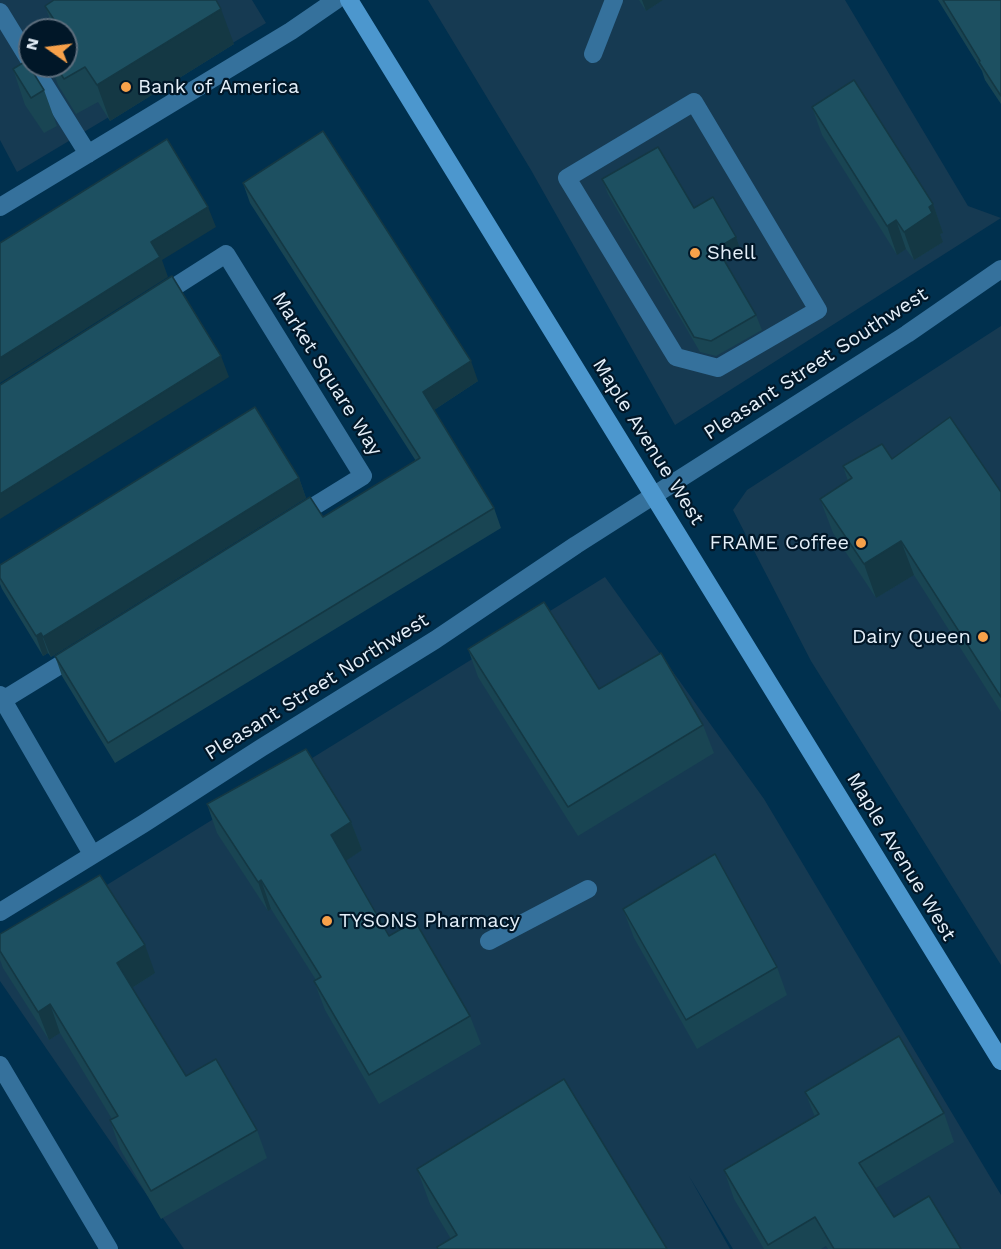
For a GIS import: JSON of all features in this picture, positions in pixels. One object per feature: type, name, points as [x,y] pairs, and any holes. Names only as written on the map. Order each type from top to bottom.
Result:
[{"type":"main road","name":"Maple Avenue West","points":[[349,0],[1001,1061]]},
{"type":"street","points":[[0,207],[291,31],[336,0]]},
{"type":"street","points":[[593,54],[614,0]]},
{"type":"street","points":[[0,12],[18,41]]},
{"type":"street","points":[[40,78],[88,154]]},
{"type":"street","points":[[694,102],[818,309],[718,368],[676,357],[567,178],[694,102]]},
{"type":"street","name":"Market Square Way","points":[[138,310],[226,254],[363,476],[283,526]]},
{"type":"street","name":"Pleasant Street Southwest","points":[[654,495],[907,334],[1001,269]]},
{"type":"street","name":"Pleasant Street Northwest","points":[[0,912],[435,640],[654,495]]},
{"type":"street","points":[[93,644],[1,698],[93,854]]},
{"type":"street","points":[[489,941],[588,889]]},
{"type":"street","points":[[0,1065],[109,1249]]},
{"type":"shaded area","points":[[0,0],[252,0],[266,23],[17,172],[0,140]]},
{"type":"shaded area","points":[[428,0],[845,0],[968,206],[1001,218],[675,425],[531,170]]},
{"type":"shaded area","points":[[1001,326],[1001,965],[811,661],[733,510],[747,490]]},
{"type":"shaded area","points":[[605,577],[764,799],[1001,1195],[1001,1249],[733,1249],[689,1176],[730,1249],[184,1249],[0,981],[0,951]]},
{"type":"building","points":[[54,0],[216,0],[221,9],[97,85],[85,67],[78,71],[78,18],[53,18],[45,6]]},
{"type":"building","points":[[943,0],[1001,0],[1001,96],[979,62]]},
{"type":"building","points":[[18,66],[18,77],[13,69]]},
{"type":"building","points":[[19,78],[37,78],[44,90],[31,98]]},
{"type":"building","points":[[854,80],[933,204],[929,207],[932,213],[904,232],[896,220],[887,226],[812,107]]},
{"type":"building","points":[[323,131],[471,361],[423,392],[494,508],[108,743],[55,656],[310,497],[323,517],[420,458],[243,183]]},
{"type":"building","points":[[167,139],[208,207],[151,242],[160,257],[0,358],[0,243]]},
{"type":"building","points":[[658,147],[694,208],[713,197],[736,237],[717,248],[756,315],[711,341],[694,337],[602,179]]},
{"type":"building","points":[[172,276],[221,356],[0,494],[0,385]]},
{"type":"building","points":[[255,407],[299,478],[43,637],[41,633],[36,636],[0,578],[0,565]]},
{"type":"building","points":[[950,417],[1001,492],[1001,697],[901,541],[864,564],[820,499],[852,478],[843,466],[882,444],[892,459]]},
{"type":"building","points":[[544,602],[599,689],[661,653],[703,725],[568,807],[468,649]]},
{"type":"building","points":[[306,749],[351,822],[331,835],[389,936],[415,921],[470,1016],[369,1075],[314,981],[321,977],[261,880],[258,882],[207,804]]},
{"type":"building","points":[[715,854],[777,967],[686,1020],[623,909]]},
{"type":"building","points":[[100,875],[145,945],[117,963],[186,1076],[216,1059],[257,1130],[151,1191],[110,1120],[118,1116],[50,1004],[38,1012],[0,951],[0,934]]},
{"type":"building","points":[[899,1036],[944,1113],[859,1163],[894,1217],[929,1196],[961,1249],[834,1249],[815,1217],[768,1245],[724,1170],[819,1114],[805,1092]]},
{"type":"building","points":[[564,1079],[667,1249],[438,1249],[437,1247],[457,1235],[417,1169]]},
{"type":"place","name":"Bank of America","points":[[126,87]]},
{"type":"place","name":"Shell","points":[[695,253]]},
{"type":"place","name":"FRAME Coffee","points":[[861,543]]},
{"type":"place","name":"Dairy Queen","points":[[983,637]]},
{"type":"place","name":"TYSONS Pharmacy","points":[[327,921]]}]
